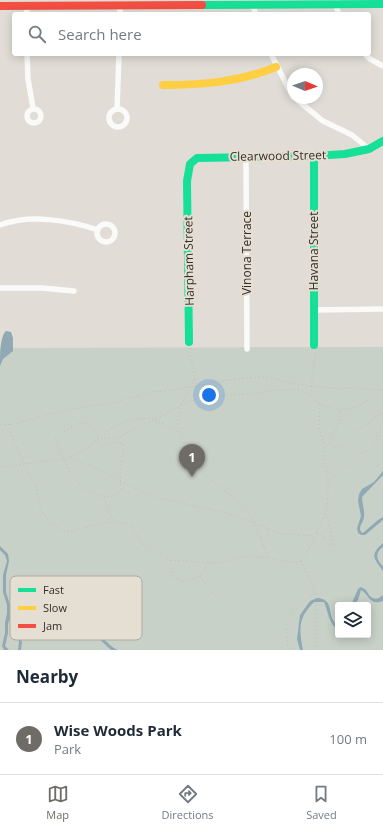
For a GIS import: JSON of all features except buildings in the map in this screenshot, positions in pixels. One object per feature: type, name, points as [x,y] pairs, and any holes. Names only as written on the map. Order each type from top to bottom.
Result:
[{"type":"street","points":[[0,6],[27,10],[158,2],[252,4],[336,2],[383,4]]},
{"type":"street","points":[[336,2],[338,12]]},
{"type":"street","points":[[252,4],[255,12]]},
{"type":"street","points":[[120,5],[120,12]]},
{"type":"street","points":[[28,56],[28,79],[33,108]]},
{"type":"street","points":[[117,109],[119,56]]},
{"type":"street","points":[[272,56],[276,67],[287,85]]},
{"type":"street","points":[[367,56],[383,66]]},
{"type":"street","points":[[163,85],[197,85],[225,82],[244,78],[276,67]]},
{"type":"street","points":[[302,104],[323,121],[352,135],[369,149]]},
{"type":"street","name":"Clearwood Street","points":[[188,181],[190,164],[197,158],[345,154],[369,149],[383,141]]},
{"type":"street","name":"Havana Street","points":[[314,156],[314,346]]},
{"type":"street","name":"Vinona Terrace","points":[[246,157],[247,349]]},
{"type":"street","name":"Harpham Street","points":[[188,181],[189,342]]},
{"type":"street","points":[[0,225],[31,219],[56,220],[98,230]]},
{"type":"street","points":[[0,288],[42,288],[74,291]]},
{"type":"street","points":[[314,310],[383,309]]},
{"type":"path","points":[[189,342],[190,360],[197,386]]},
{"type":"path","points":[[310,395],[317,354],[314,346]]},
{"type":"path","points":[[195,378],[181,406],[177,423],[179,433],[192,461],[200,471],[245,508],[255,523],[268,558]]},
{"type":"path","points":[[0,425],[10,424],[66,410],[113,403],[151,392],[236,379],[265,378],[341,389],[350,388],[383,390]]},
{"type":"path","points":[[194,386],[206,393],[216,395]]},
{"type":"path","points":[[97,440],[106,438],[115,439],[204,396],[253,394],[277,390],[300,389],[320,403],[340,410],[357,407],[383,390]]},
{"type":"path","points":[[10,424],[11,434],[23,464],[36,486],[40,508],[50,523],[68,532],[114,521],[130,524],[143,544],[170,560],[218,563],[248,556],[283,561],[301,561],[310,547],[327,508],[328,481],[323,456],[325,447],[319,429],[320,403]]},
{"type":"path","points":[[330,444],[331,437],[336,430],[340,418],[340,410]]},
{"type":"path","points":[[330,444],[334,447],[341,447],[354,433],[383,413]]},
{"type":"path","points":[[0,467],[68,458],[87,448],[110,428],[119,423],[131,419],[158,418]]},
{"type":"path","points":[[155,420],[179,433]]},
{"type":"path","points":[[55,438],[68,470],[78,483],[92,493],[108,497],[117,494],[121,490],[120,470],[124,445],[117,442],[100,445],[94,429],[89,423],[78,423],[64,431]]},
{"type":"path","points":[[328,481],[359,454],[372,448],[376,444],[379,431],[383,426]]},
{"type":"path","points":[[325,447],[330,444]]},
{"type":"path","points":[[68,458],[96,468],[121,482],[163,499],[226,513],[263,526],[277,533],[315,536]]},
{"type":"path","points":[[104,496],[109,512],[114,521]]},
{"type":"path","points":[[317,532],[323,536],[329,546],[334,545],[329,531],[329,520],[325,512]]},
{"type":"path","points":[[260,537],[265,538],[268,536],[268,531],[263,526]]},
{"type":"path","points":[[298,534],[310,547]]},
{"type":"path","points":[[170,560],[172,576],[185,582],[200,576],[210,563]]},
{"type":"path","points":[[301,561],[318,597]]},
{"type":"path","points":[[200,576],[217,598]]},
{"type":"path","points":[[293,650],[288,648],[286,622],[295,610],[306,600],[316,594]]},
{"type":"path","points":[[314,650],[317,603]]},
{"type":"shaded area","points":[[383,347],[383,650],[0,650],[0,348]]},
{"type":"water","points":[[6,331],[11,332],[13,338],[13,351],[3,359],[0,366],[1,342]]},
{"type":"water","points":[[383,471],[383,475],[362,497],[364,515],[360,529],[362,533],[383,517],[383,520],[365,535],[361,535],[358,533],[357,528],[361,516],[358,501],[359,494],[362,489],[374,482]]},
{"type":"water","points":[[383,543],[383,547],[380,549],[377,556],[383,566],[383,571],[374,556],[376,550]]},
{"type":"water","points":[[0,546],[8,554],[9,561],[6,575],[6,592],[10,605],[10,618],[5,646],[9,650],[4,650],[2,646],[7,613],[7,605],[3,592],[3,575],[7,561],[5,555],[0,550]]},
{"type":"water","points":[[361,587],[375,599],[383,595],[383,601],[372,601],[361,590],[358,600],[356,602],[352,602],[358,589]]},
{"type":"water","points":[[317,598],[327,602],[335,627],[331,621],[324,602],[314,602],[302,618],[301,635],[303,650],[300,650],[297,639],[300,615],[310,601]]},
{"type":"water","points":[[18,640],[21,640],[21,650],[18,650]]},
{"type":"water","points":[[100,640],[104,640],[118,650],[111,650]]},
{"type":"traffic: fast","points":[[202,5],[383,4]]},
{"type":"traffic: fast","points":[[189,342],[187,181],[190,164],[197,158],[345,154],[369,149],[383,141]]},
{"type":"traffic: fast","points":[[314,156],[314,345]]},
{"type":"traffic: slow","points":[[163,85],[221,82],[248,76],[276,67]]},
{"type":"traffic: jam","points":[[0,6],[202,5]]},
{"type":"place","name":"Wise Woods Park","points":[[192,477]]}]
